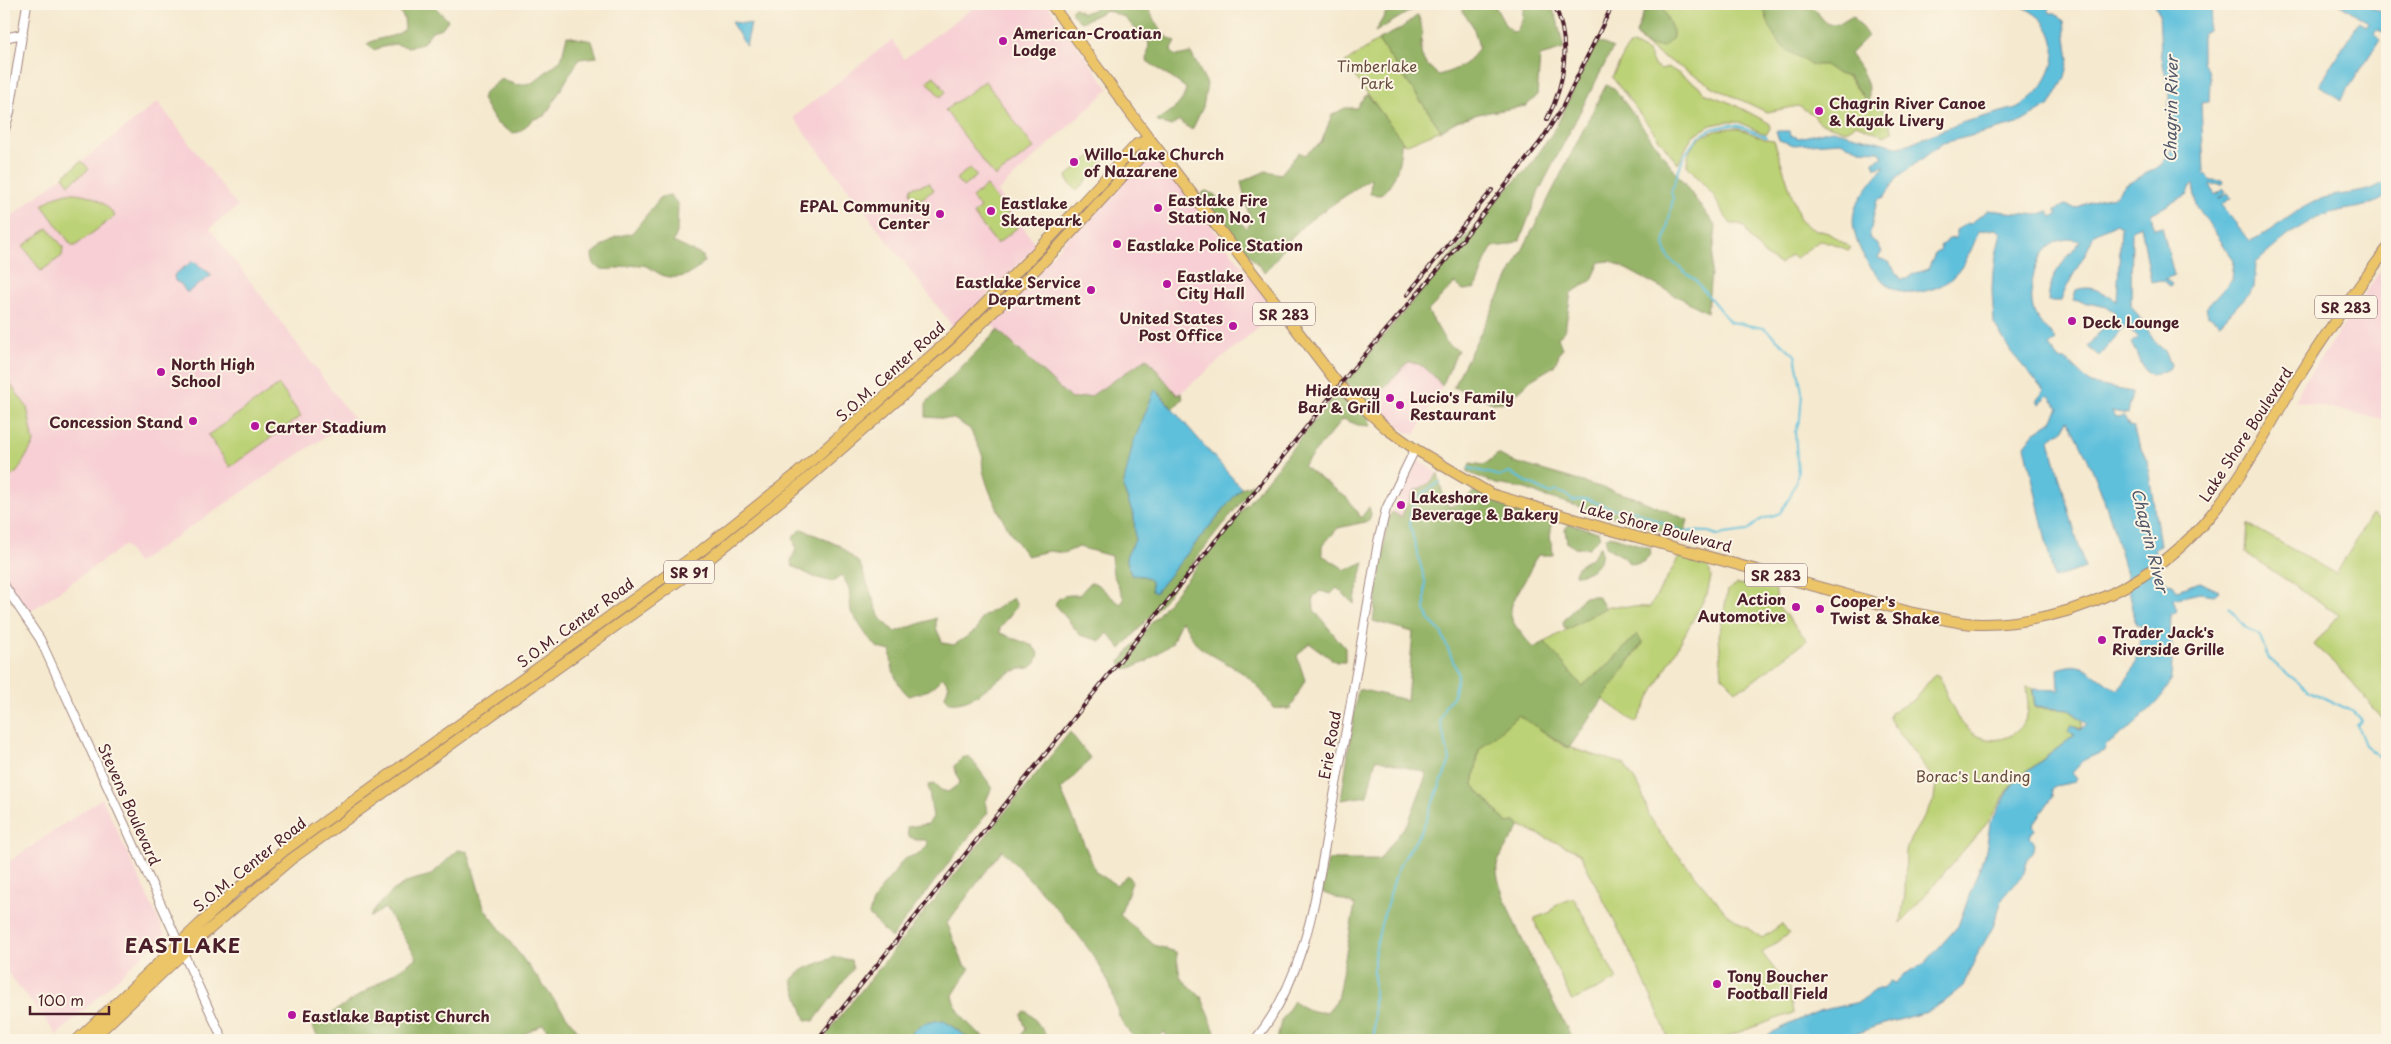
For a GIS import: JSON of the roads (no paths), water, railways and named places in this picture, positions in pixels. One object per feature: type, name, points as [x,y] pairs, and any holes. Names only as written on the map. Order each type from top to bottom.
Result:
[{"type":"main road","name":"Lake Shore Boulevard","points":[[1050,4],[1149,139],[1339,385],[1387,429],[1415,449],[1490,494],[1604,528],[1913,613],[1983,624],[2064,613],[2105,599],[2134,583],[2176,552],[2214,511],[2267,431],[2312,357],[2387,249]]},
{"type":"main road","name":"S.O.M. Center Road","points":[[77,1040],[236,890],[285,850],[702,550],[793,476],[950,339],[1050,238],[1137,144],[1149,139]]},
{"type":"main road","name":"S.O.M. Center Road","points":[[91,1040],[243,899],[290,860],[709,559],[800,485],[958,348],[1014,292],[1144,153],[1149,139]]},
{"type":"street","points":[[4,133],[10,112],[27,4]]},
{"type":"street","points":[[4,38],[23,34]]},
{"type":"street","name":"Erie Road","points":[[1255,1040],[1278,1008],[1302,953],[1337,780],[1378,542],[1386,509],[1415,449]]},
{"type":"street","name":"Stevens Boulevard","points":[[4,585],[40,639],[223,1040]]},
{"type":"water","name":"Chagrin River","points":[[2018,4],[2046,4],[2050,13],[2056,13],[2064,21],[2069,60],[2065,78],[2050,105],[2018,124],[1943,143],[1898,177],[1884,197],[1877,200],[1869,238],[1878,244],[1882,252],[1878,258],[1889,262],[1901,279],[1907,279],[1913,274],[1928,269],[1935,254],[1941,250],[1940,246],[1949,239],[1956,238],[1956,230],[1968,223],[1970,224],[1988,210],[2037,215],[2048,211],[2052,217],[2058,214],[2055,210],[2065,205],[2075,208],[2098,199],[2115,196],[2124,186],[2161,165],[2174,146],[2169,114],[2169,95],[2161,53],[2159,13],[2155,4],[2214,4],[2208,30],[2202,33],[2202,62],[2208,70],[2210,80],[2209,102],[2201,103],[2204,173],[2211,180],[2224,181],[2223,185],[2210,184],[2215,195],[2224,189],[2226,192],[2218,199],[2228,193],[2231,198],[2221,205],[2250,241],[2269,231],[2304,207],[2324,198],[2374,188],[2387,179],[2387,196],[2372,204],[2333,212],[2315,219],[2288,236],[2256,263],[2254,288],[2220,324],[2208,315],[2206,308],[2232,280],[2234,260],[2196,205],[2193,184],[2188,194],[2151,214],[2154,229],[2162,227],[2174,275],[2165,279],[2172,284],[2170,287],[2162,280],[2151,282],[2141,225],[2132,230],[2131,305],[2157,344],[2165,351],[2171,365],[2169,369],[2151,376],[2146,372],[2131,343],[2138,338],[2126,325],[2099,356],[2088,347],[2115,312],[2107,307],[2073,300],[2076,290],[2087,288],[2097,290],[2117,301],[2121,227],[2115,224],[2094,234],[2061,301],[2048,301],[2052,282],[2059,268],[2080,241],[2066,239],[2055,243],[2045,250],[2034,273],[2032,300],[2036,316],[2056,340],[2049,346],[2060,360],[2066,360],[2091,384],[2132,392],[2128,414],[2111,411],[2117,417],[2124,416],[2129,426],[2134,427],[2134,434],[2147,461],[2160,545],[2154,549],[2161,574],[2167,583],[2173,584],[2177,590],[2200,582],[2219,591],[2214,595],[2200,593],[2173,599],[2177,611],[2171,615],[2172,665],[2170,681],[2166,689],[2152,708],[2105,746],[2106,750],[2084,760],[2072,773],[2077,779],[2075,782],[2055,786],[2052,789],[2053,796],[2033,825],[2035,830],[2030,837],[2034,842],[2033,851],[2028,858],[2024,873],[2003,897],[1993,927],[1976,957],[1963,986],[1927,1012],[1877,1026],[1843,1039],[1763,1040],[1776,1030],[1819,1011],[1859,1002],[1877,989],[1883,989],[1890,981],[1895,983],[1903,975],[1925,963],[1958,926],[1986,850],[1990,824],[2014,782],[2075,735],[2068,732],[2071,725],[2080,730],[2087,724],[2070,710],[2035,707],[2033,689],[2059,690],[2058,669],[2076,666],[2090,671],[2118,690],[2129,676],[2138,653],[2141,626],[2136,625],[2125,572],[2111,520],[2092,468],[2068,420],[2064,429],[2049,440],[2085,568],[2054,578],[2025,445],[2034,433],[2052,421],[2059,408],[2048,395],[2039,404],[2036,401],[2044,391],[2011,352],[1994,323],[1993,270],[2001,232],[1995,229],[1979,231],[1965,262],[1954,276],[1940,286],[1915,293],[1907,293],[1896,289],[1885,282],[1866,260],[1859,247],[1853,220],[1857,204],[1885,166],[1875,168],[1873,162],[1883,157],[1879,151],[1860,150],[1840,142],[1794,145],[1779,140],[1776,131],[1789,131],[1790,135],[1799,138],[1832,130],[1900,147],[1961,123],[2016,108],[2027,101],[2045,81],[2051,69],[2054,56],[2049,31],[2041,19]]},
{"type":"water","points":[[2340,4],[2362,4],[2387,13],[2387,34],[2377,29],[2374,33],[2380,39],[2341,100],[2319,85],[2359,22],[2366,27],[2369,23]]},
{"type":"water","points":[[731,22],[751,24],[746,46]]},
{"type":"water","points":[[193,261],[212,275],[186,292],[181,284],[175,281],[174,275]]},
{"type":"water","points":[[1155,389],[1241,488],[1155,593],[1152,591],[1151,581],[1144,576],[1131,575],[1126,557],[1135,540],[1134,517],[1123,487],[1133,443]]},
{"type":"water","points":[[943,1020],[971,1040],[907,1040],[918,1027]]},
{"type":"waterway","points":[[1469,468],[1500,476],[1510,473],[1550,494],[1555,491],[1565,494],[1573,501],[1586,499],[1614,509],[1633,510],[1682,531],[1709,532],[1717,535],[1747,531],[1760,520],[1780,513],[1790,497],[1798,474],[1795,432],[1800,419],[1802,392],[1795,355],[1764,328],[1730,322],[1695,280],[1669,259],[1664,245],[1673,198],[1671,192],[1684,156],[1698,137],[1712,129],[1730,125],[1740,126],[1766,137]]},
{"type":"waterway","points":[[1374,1040],[1374,957],[1381,924],[1398,868],[1422,830],[1450,760],[1440,720],[1446,704],[1453,697],[1458,673],[1441,632],[1430,621],[1425,610],[1425,581],[1410,526],[1410,515],[1414,503],[1423,493],[1440,482]]},
{"type":"waterway","points":[[2229,608],[2245,627],[2259,635],[2269,659],[2309,691],[2354,712],[2362,720],[2357,725],[2365,745],[2379,756],[2387,767]]},
{"type":"railway","points":[[1547,119],[1558,91],[1564,62],[1563,33],[1554,4]]},
{"type":"railway","points":[[817,1040],[1351,371],[1443,264],[1541,141],[1562,108],[1613,4]]},
{"type":"railway","points":[[1407,295],[1492,190]]},
{"type":"place","name":"American-Croatian Lodge","points":[[1003,41]]},
{"type":"place","name":"Chagrin River Canoe & Kayak Livery","points":[[1819,111]]},
{"type":"place","name":"Willo-Lake Church of Nazarene","points":[[1074,162]]},
{"type":"place","name":"Eastlake Fire Station No. 1","points":[[1158,208]]},
{"type":"place","name":"Eastlake Skatepark","points":[[991,211]]},
{"type":"place","name":"EPAL Community Center","points":[[940,214]]},
{"type":"place","name":"Eastlake Police Station","points":[[1117,244]]},
{"type":"place","name":"Eastlake City Hall","points":[[1167,284]]},
{"type":"place","name":"Eastlake Service Department","points":[[1091,290]]},
{"type":"place","name":"Deck Lounge","points":[[2072,321]]},
{"type":"place","name":"United States Post Office","points":[[1233,326]]},
{"type":"place","name":"North High School","points":[[161,372]]},
{"type":"place","name":"Hideaway Bar & Grill","points":[[1390,398]]},
{"type":"place","name":"Lucio's Family Restaurant","points":[[1400,405]]},
{"type":"place","name":"Concession Stand","points":[[193,421]]},
{"type":"place","name":"Carter Stadium","points":[[255,426]]},
{"type":"place","name":"Lakeshore Beverage & Bakery","points":[[1401,505]]},
{"type":"place","name":"Action Automotive","points":[[1796,607]]},
{"type":"place","name":"Cooper's Twist & Shake","points":[[1820,609]]},
{"type":"place","name":"Trader Jack's Riverside Grille","points":[[2102,640]]},
{"type":"place","name":"Tony Boucher Football Field","points":[[1717,984]]},
{"type":"place","name":"Eastlake Baptist Church","points":[[292,1015]]},
{"type":"district","name":"EASTLAKE","points":[[183,945]]},
{"type":"park label","name":"Timberlake Park","points":[[1377,74]]},
{"type":"park label","name":"Borac's Landing","points":[[1973,775]]}]
